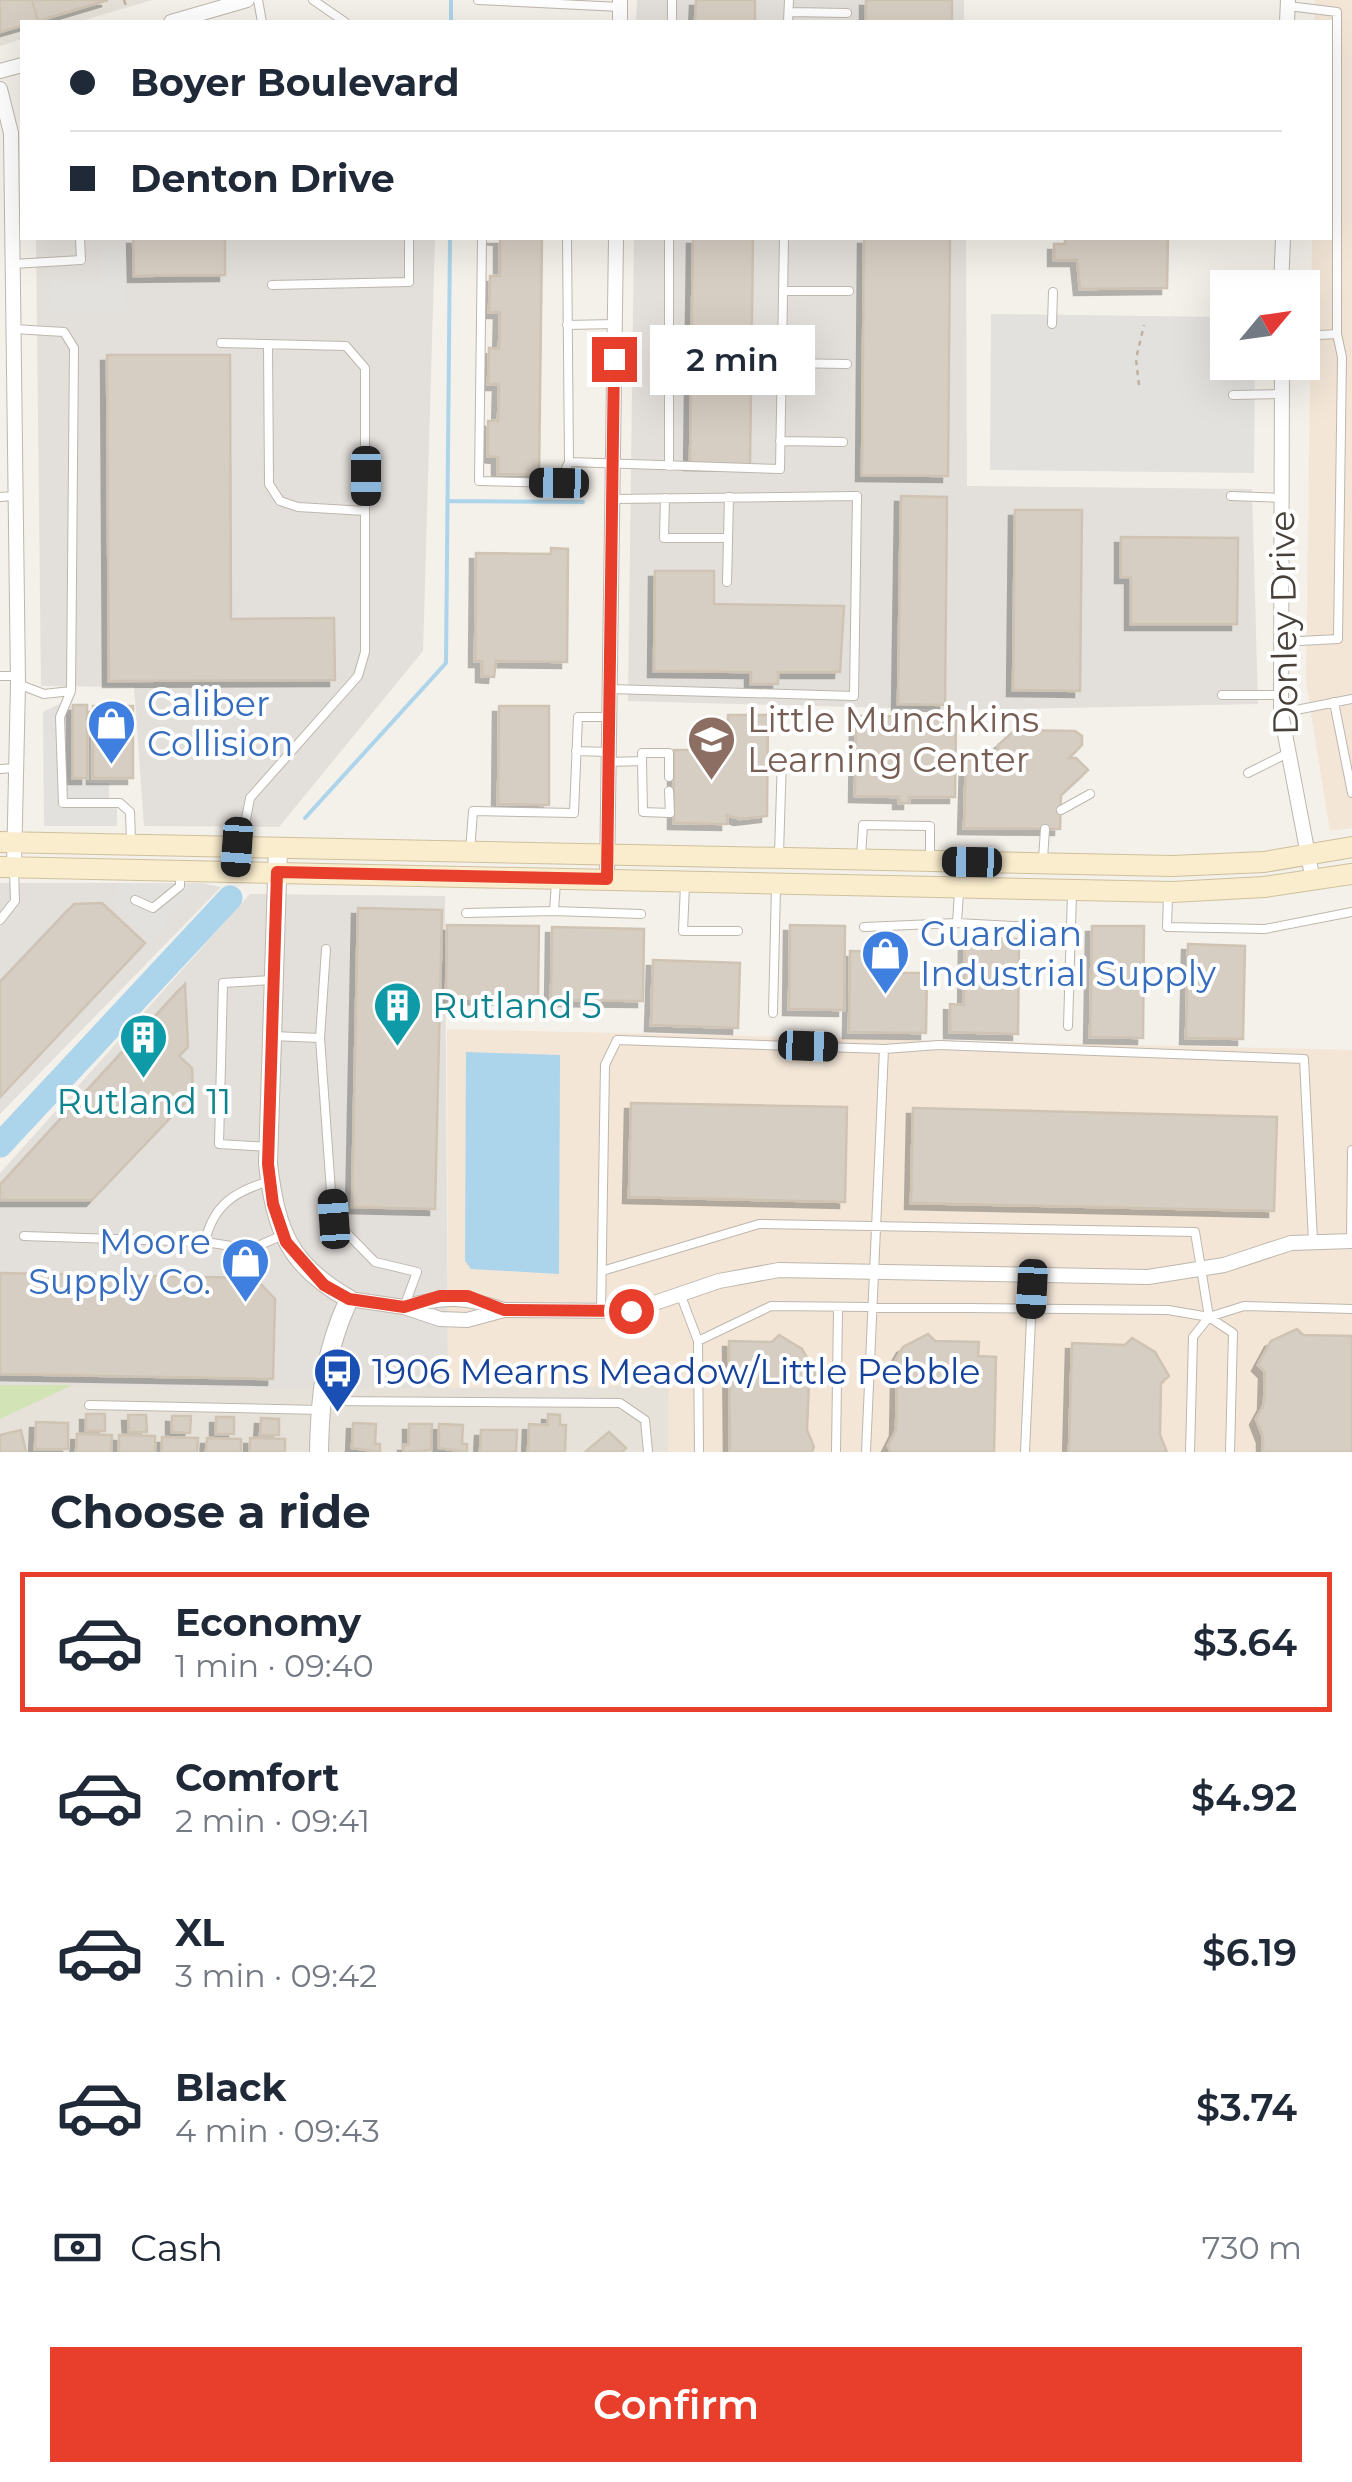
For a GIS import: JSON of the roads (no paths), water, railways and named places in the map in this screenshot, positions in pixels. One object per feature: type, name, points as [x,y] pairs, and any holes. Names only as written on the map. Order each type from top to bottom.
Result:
[{"type":"main road","points":[[7,842],[1221,866],[1310,857],[1352,848]]},
{"type":"main road","points":[[7,867],[1168,892],[1313,881],[1352,874]]},
{"type":"street","points":[[179,20],[248,0]]},
{"type":"street","points":[[0,89],[11,133],[17,194],[8,496],[18,680],[8,768],[7,867]]},
{"type":"street","points":[[607,879],[616,240]]},
{"type":"street","points":[[1282,270],[1283,240]]},
{"type":"street","name":"Donley Drive","points":[[1281,380],[1281,712],[1313,881]]},
{"type":"street","points":[[278,848],[270,1182],[283,1235],[304,1266],[349,1299],[404,1307],[440,1320],[467,1320],[504,1310],[631,1311],[752,1272],[1148,1276],[1202,1268],[1313,1241],[1351,1241]]},
{"type":"street","points":[[404,1307],[440,1296],[468,1296],[504,1310]]},
{"type":"street","points":[[319,1452],[320,1406],[332,1336],[349,1299]]},
{"type":"lane","points":[[313,0],[342,20]]},
{"type":"lane","points":[[478,0],[620,10]]},
{"type":"lane","points":[[788,20],[789,0]]},
{"type":"lane","points":[[1288,3],[1336,12],[1334,177],[1337,331],[1342,357],[1338,639]]},
{"type":"lane","points":[[789,12],[847,13]]},
{"type":"lane","points":[[13,264],[81,260],[80,240]]},
{"type":"lane","points":[[272,285],[409,282],[409,240]]},
{"type":"lane","points":[[482,240],[479,481],[559,483],[569,462],[567,240]]},
{"type":"lane","points":[[669,240],[669,466]]},
{"type":"lane","points":[[569,462],[780,469],[784,240]]},
{"type":"lane","points":[[783,291],[849,292]]},
{"type":"lane","points":[[1052,292],[1052,324]]},
{"type":"lane","points":[[567,325],[615,324]]},
{"type":"lane","points":[[1320,333],[1352,326]]},
{"type":"lane","points":[[14,329],[64,332],[74,348],[71,691],[60,717],[63,803],[120,803],[130,812],[131,844]]},
{"type":"lane","points":[[222,344],[346,346],[365,368],[365,652],[358,676],[250,798],[237,847],[236,871]]},
{"type":"lane","points":[[268,344],[269,484],[280,501],[298,507],[366,511]]},
{"type":"lane","points":[[782,363],[847,364]]},
{"type":"lane","points":[[1232,395],[1281,394]]},
{"type":"lane","points":[[780,441],[843,442]]},
{"type":"lane","points":[[610,688],[854,696],[857,496],[613,499]]},
{"type":"lane","points":[[1232,496],[1282,498]]},
{"type":"lane","points":[[665,498],[664,538],[728,538]]},
{"type":"lane","points":[[727,582],[729,498]]},
{"type":"lane","points":[[1281,642],[1352,638]]},
{"type":"lane","points":[[0,676],[18,680],[44,694],[71,691]]},
{"type":"lane","points":[[1222,695],[1281,695]]},
{"type":"lane","points":[[1281,712],[1352,698]]},
{"type":"lane","points":[[1334,702],[1352,793]]},
{"type":"lane","points":[[470,852],[473,811],[574,812],[578,717],[610,717]]},
{"type":"lane","points":[[576,751],[642,760]]},
{"type":"lane","points":[[669,777],[669,753],[642,753],[643,812],[670,814],[669,791]]},
{"type":"lane","points":[[1248,773],[1286,754]]},
{"type":"lane","points":[[778,858],[782,757]]},
{"type":"lane","points":[[1061,810],[1090,794]]},
{"type":"lane","points":[[861,860],[863,824],[930,826],[930,862]]},
{"type":"lane","points":[[1042,864],[1044,830]]},
{"type":"lane","points":[[0,920],[15,901],[7,867]]},
{"type":"lane","points":[[135,900],[152,908],[180,886],[180,870]]},
{"type":"lane","points":[[554,912],[556,878]]},
{"type":"lane","points":[[686,880],[683,931],[738,931]]},
{"type":"lane","points":[[773,1014],[776,883]]},
{"type":"lane","points":[[957,924],[959,886]]},
{"type":"lane","points":[[1068,1026],[1072,888]]},
{"type":"lane","points":[[1168,892],[1167,927],[1265,929],[1352,912]]},
{"type":"lane","points":[[466,913],[640,914]]},
{"type":"lane","points":[[864,928],[957,924],[1033,927]]},
{"type":"lane","points":[[326,949],[320,1038],[334,1219],[375,1262],[418,1272],[404,1307]]},
{"type":"lane","points":[[269,1146],[219,1144],[222,983],[274,980]]},
{"type":"lane","points":[[272,1036],[320,1038]]},
{"type":"lane","points":[[601,1312],[605,1064],[617,1040],[884,1049],[938,1045],[1304,1059],[1313,1241]]},
{"type":"lane","points":[[866,1452],[871,1271],[884,1049]]},
{"type":"lane","points":[[1351,1241],[1352,1150]]},
{"type":"lane","points":[[205,1242],[210,1220],[226,1200],[244,1188],[270,1182]]},
{"type":"lane","points":[[602,1270],[759,1224],[1195,1232],[1209,1317]]},
{"type":"lane","points":[[24,1236],[205,1242],[251,1249],[283,1235]]},
{"type":"lane","points":[[1025,1452],[1033,1274]]},
{"type":"lane","points":[[681,1296],[698,1341],[699,1452]]},
{"type":"lane","points":[[698,1341],[770,1306],[838,1310],[1168,1310],[1209,1317],[1233,1333],[1230,1452]]},
{"type":"lane","points":[[1190,1452],[1193,1337],[1209,1317],[1244,1306],[1352,1309]]},
{"type":"lane","points":[[836,1452],[838,1310]]},
{"type":"lane","points":[[90,1405],[620,1403],[645,1420],[648,1452]]},
{"type":"water","points":[[466,1052],[560,1055],[559,1274],[471,1269],[465,1261]]},
{"type":"waterway","points":[[451,0],[451,20]]},
{"type":"waterway","points":[[305,818],[446,663],[450,240]]},
{"type":"waterway","points":[[448,501],[583,502]]},
{"type":"waterway","points":[[0,1145],[230,898]]},
{"type":"place","name":"Caliber Collision","points":[[112,766]]},
{"type":"place","name":"Little Munchkins Learning Center","points":[[712,782]]},
{"type":"place","name":"Guardian Industrial Supply","points":[[885,996]]},
{"type":"place","name":"Rutland 5","points":[[397,1048]]},
{"type":"place","name":"Rutland 11","points":[[144,1080]]},
{"type":"place","name":"Moore Supply Co.","points":[[246,1304]]},
{"type":"place","name":"1906 Mearns Meadow/Little Pebble","points":[[337,1414]]}]
